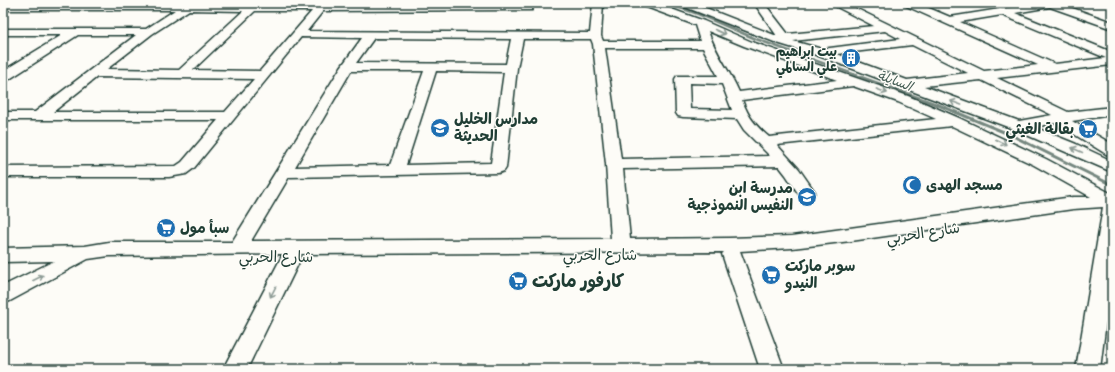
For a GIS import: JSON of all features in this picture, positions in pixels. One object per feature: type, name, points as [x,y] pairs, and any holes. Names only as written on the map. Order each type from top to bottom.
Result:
[{"type":"street","points":[[3,7],[129,5],[186,8],[320,8],[392,5],[528,8],[529,3]]},
{"type":"street","points":[[598,3],[597,40],[614,164],[621,245]]},
{"type":"street","points":[[645,3],[700,23],[748,44],[855,82],[954,121],[1040,162],[1112,202],[1088,369]]},
{"type":"street","points":[[760,3],[783,39]]},
{"type":"street","points":[[840,4],[861,3]]},
{"type":"street","points":[[908,3],[1054,67]]},
{"type":"street","points":[[948,21],[1049,3],[1112,26]]},
{"type":"street","points":[[690,4],[1018,126],[1070,147],[1112,167]]},
{"type":"street","points":[[840,4],[982,75],[1062,118],[1112,151]]},
{"type":"street","points":[[180,75],[253,7]]},
{"type":"street","points":[[38,116],[148,32],[186,8]]},
{"type":"street","points":[[3,172],[180,171],[188,165],[227,116],[320,8]]},
{"type":"street","points":[[1003,12],[1112,56]]},
{"type":"street","points":[[700,23],[707,46],[727,80],[741,115],[749,127],[766,142],[783,161],[806,192]]},
{"type":"street","points":[[783,39],[886,28]]},
{"type":"street","points":[[3,77],[76,32]]},
{"type":"street","points":[[5,33],[148,32]]},
{"type":"street","points":[[298,34],[518,35],[707,46]]},
{"type":"street","points":[[238,248],[347,67],[370,34]]},
{"type":"street","points":[[285,172],[498,168],[511,68],[518,35]]},
{"type":"street","points":[[820,52],[913,41]]},
{"type":"street","points":[[905,84],[1112,61]]},
{"type":"street","points":[[347,67],[511,68]]},
{"type":"street","points":[[396,170],[431,68]]},
{"type":"street","points":[[94,73],[262,75]]},
{"type":"street","points":[[727,80],[682,79],[683,113],[741,115]]},
{"type":"street","points":[[734,97],[855,82]]},
{"type":"street","points":[[1018,126],[1112,111]]},
{"type":"street","points":[[3,116],[227,116]]},
{"type":"street","points":[[766,142],[954,121]]},
{"type":"street","points":[[614,164],[783,161]]},
{"type":"street","name":"شارع الحربي","points":[[8,259],[85,254],[109,249],[729,245],[792,242],[1073,203],[1112,202]]},
{"type":"street","name":"شارع الحربي","points":[[85,254],[102,257],[291,258],[732,254],[797,251],[1082,209],[1112,202]]},
{"type":"street","points":[[3,295],[85,254]]},
{"type":"street","points":[[732,254],[772,369]]},
{"type":"street","points":[[234,369],[291,258]]},
{"type":"waterway","name":"السايلة","points":[[666,3],[698,14],[756,39],[900,91]]},
{"type":"waterway","name":"السايلة","points":[[897,90],[941,106],[1011,135],[1112,185]]},
{"type":"place","name":"بيت ابراهيم علي السالمي","points":[[851,58]]},
{"type":"place","name":"مدارس الخليل الحديثة","points":[[440,128]]},
{"type":"place","name":"بقالة الغيثي","points":[[1088,129]]},
{"type":"place","name":"مسجد الهدى","points":[[912,185]]},
{"type":"place","name":"مدرسة ابن النفيس النموذجية","points":[[807,197]]},
{"type":"place","name":"سبأ مول","points":[[166,228]]},
{"type":"place","name":"سوبر ماركت النيدو","points":[[771,275]]},
{"type":"place","name":"كارفور ماركت","points":[[518,281]]}]
